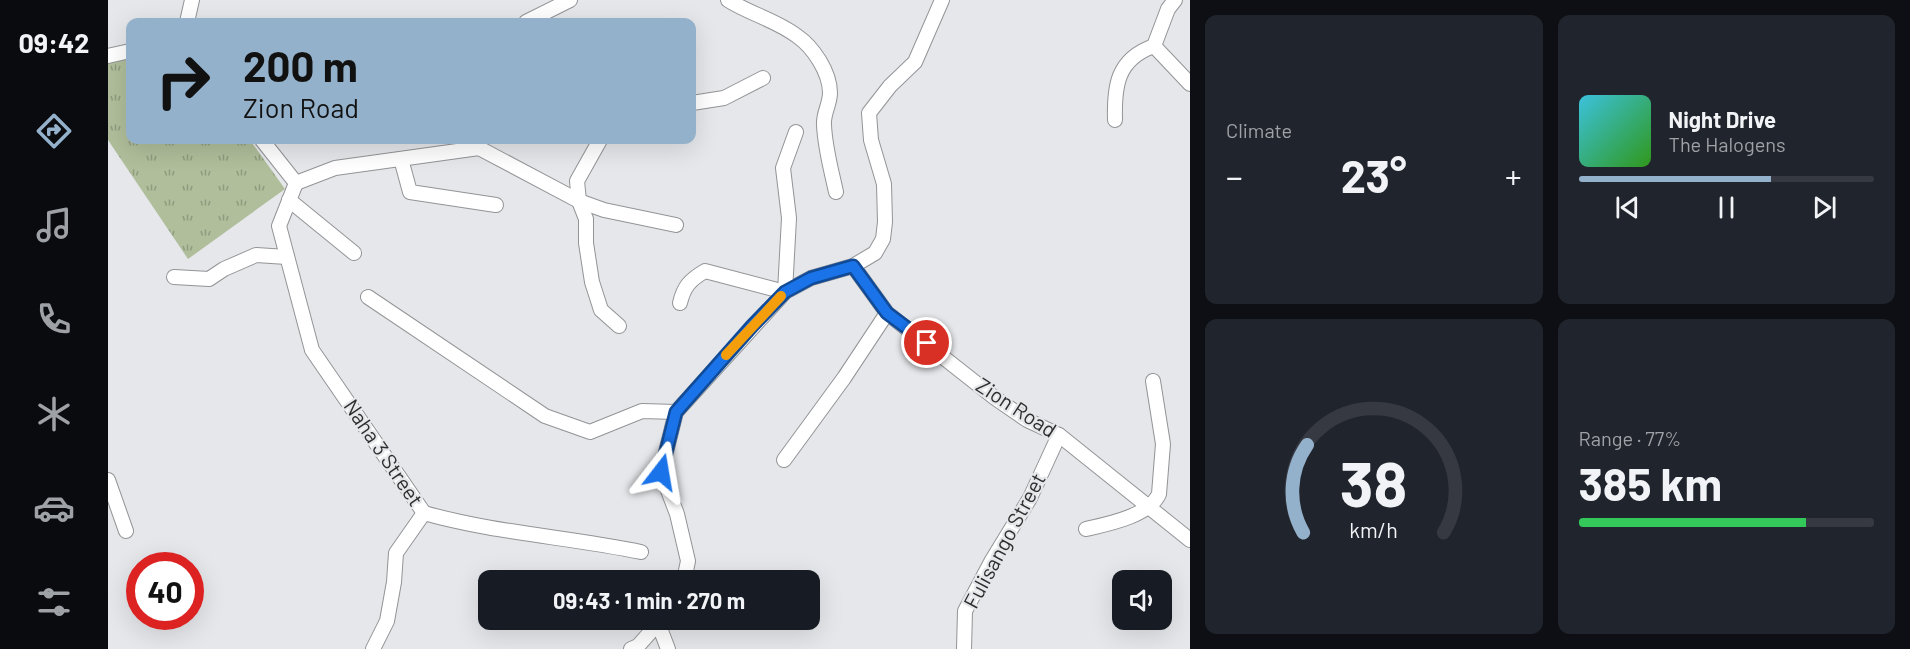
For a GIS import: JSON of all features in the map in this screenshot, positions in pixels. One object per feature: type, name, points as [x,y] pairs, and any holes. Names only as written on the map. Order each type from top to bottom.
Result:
[{"type":"street","points":[[188,18],[192,0]]},
{"type":"street","points":[[534,18],[570,0]]},
{"type":"street","points":[[728,0],[745,10],[769,19],[796,35],[811,46],[820,61],[830,93],[824,119],[825,148],[836,192]]},
{"type":"street","points":[[686,570],[688,561],[677,514],[661,472],[676,412],[785,292],[811,278],[853,266],[875,253],[884,239],[884,184],[871,140],[869,113],[890,86],[915,62],[942,0]]},
{"type":"street","points":[[1114,120],[1116,83],[1127,64],[1141,51],[1154,46],[1168,9],[1175,0]]},
{"type":"street","points":[[1154,46],[1190,84]]},
{"type":"street","points":[[108,56],[126,52]]},
{"type":"street","points":[[696,102],[724,98],[763,78]]},
{"type":"street","points":[[785,292],[789,218],[783,168],[796,132]]},
{"type":"street","points":[[265,144],[296,183],[335,168],[478,148],[579,201],[604,210],[676,225]]},
{"type":"street","points":[[598,144],[577,182],[579,201],[586,219],[586,243],[592,282],[601,310],[619,326]]},
{"type":"street","points":[[400,159],[410,192],[495,205]]},
{"type":"street","name":"Naha 3 Street","points":[[296,183],[279,226],[312,350],[424,513],[497,530],[588,541],[641,552]]},
{"type":"street","points":[[289,200],[354,253]]},
{"type":"street","points":[[174,277],[209,279],[224,269],[256,255],[287,257]]},
{"type":"street","name":"Zion Road","points":[[853,266],[887,313],[995,398],[1027,420],[1059,435],[1190,540]]},
{"type":"street","points":[[680,303],[684,289],[691,280],[705,271],[785,292]]},
{"type":"street","points":[[368,297],[545,416],[590,432],[642,411],[676,412]]},
{"type":"street","points":[[784,460],[844,378],[887,313]]},
{"type":"street","points":[[1086,529],[1114,522],[1149,507],[1159,494],[1163,444],[1153,381]]},
{"type":"street","name":"Fulisango Street","points":[[964,649],[965,611],[991,562],[1030,498],[1059,435]]},
{"type":"street","points":[[108,480],[126,531]]},
{"type":"street","points":[[373,649],[387,621],[394,582],[396,553],[424,513]]},
{"type":"street","points":[[631,649],[638,646],[652,630]]},
{"type":"street","points":[[663,630],[668,649]]},
{"type":"green space","points":[[126,55],[126,144],[253,144],[285,189],[188,259],[108,140],[108,62]]},
{"type":"slow traffic","points":[[726,355],[781,296]]},
{"type":"route","points":[[661,472],[676,412],[785,292],[811,278],[853,266],[887,313],[927,343]]}]
